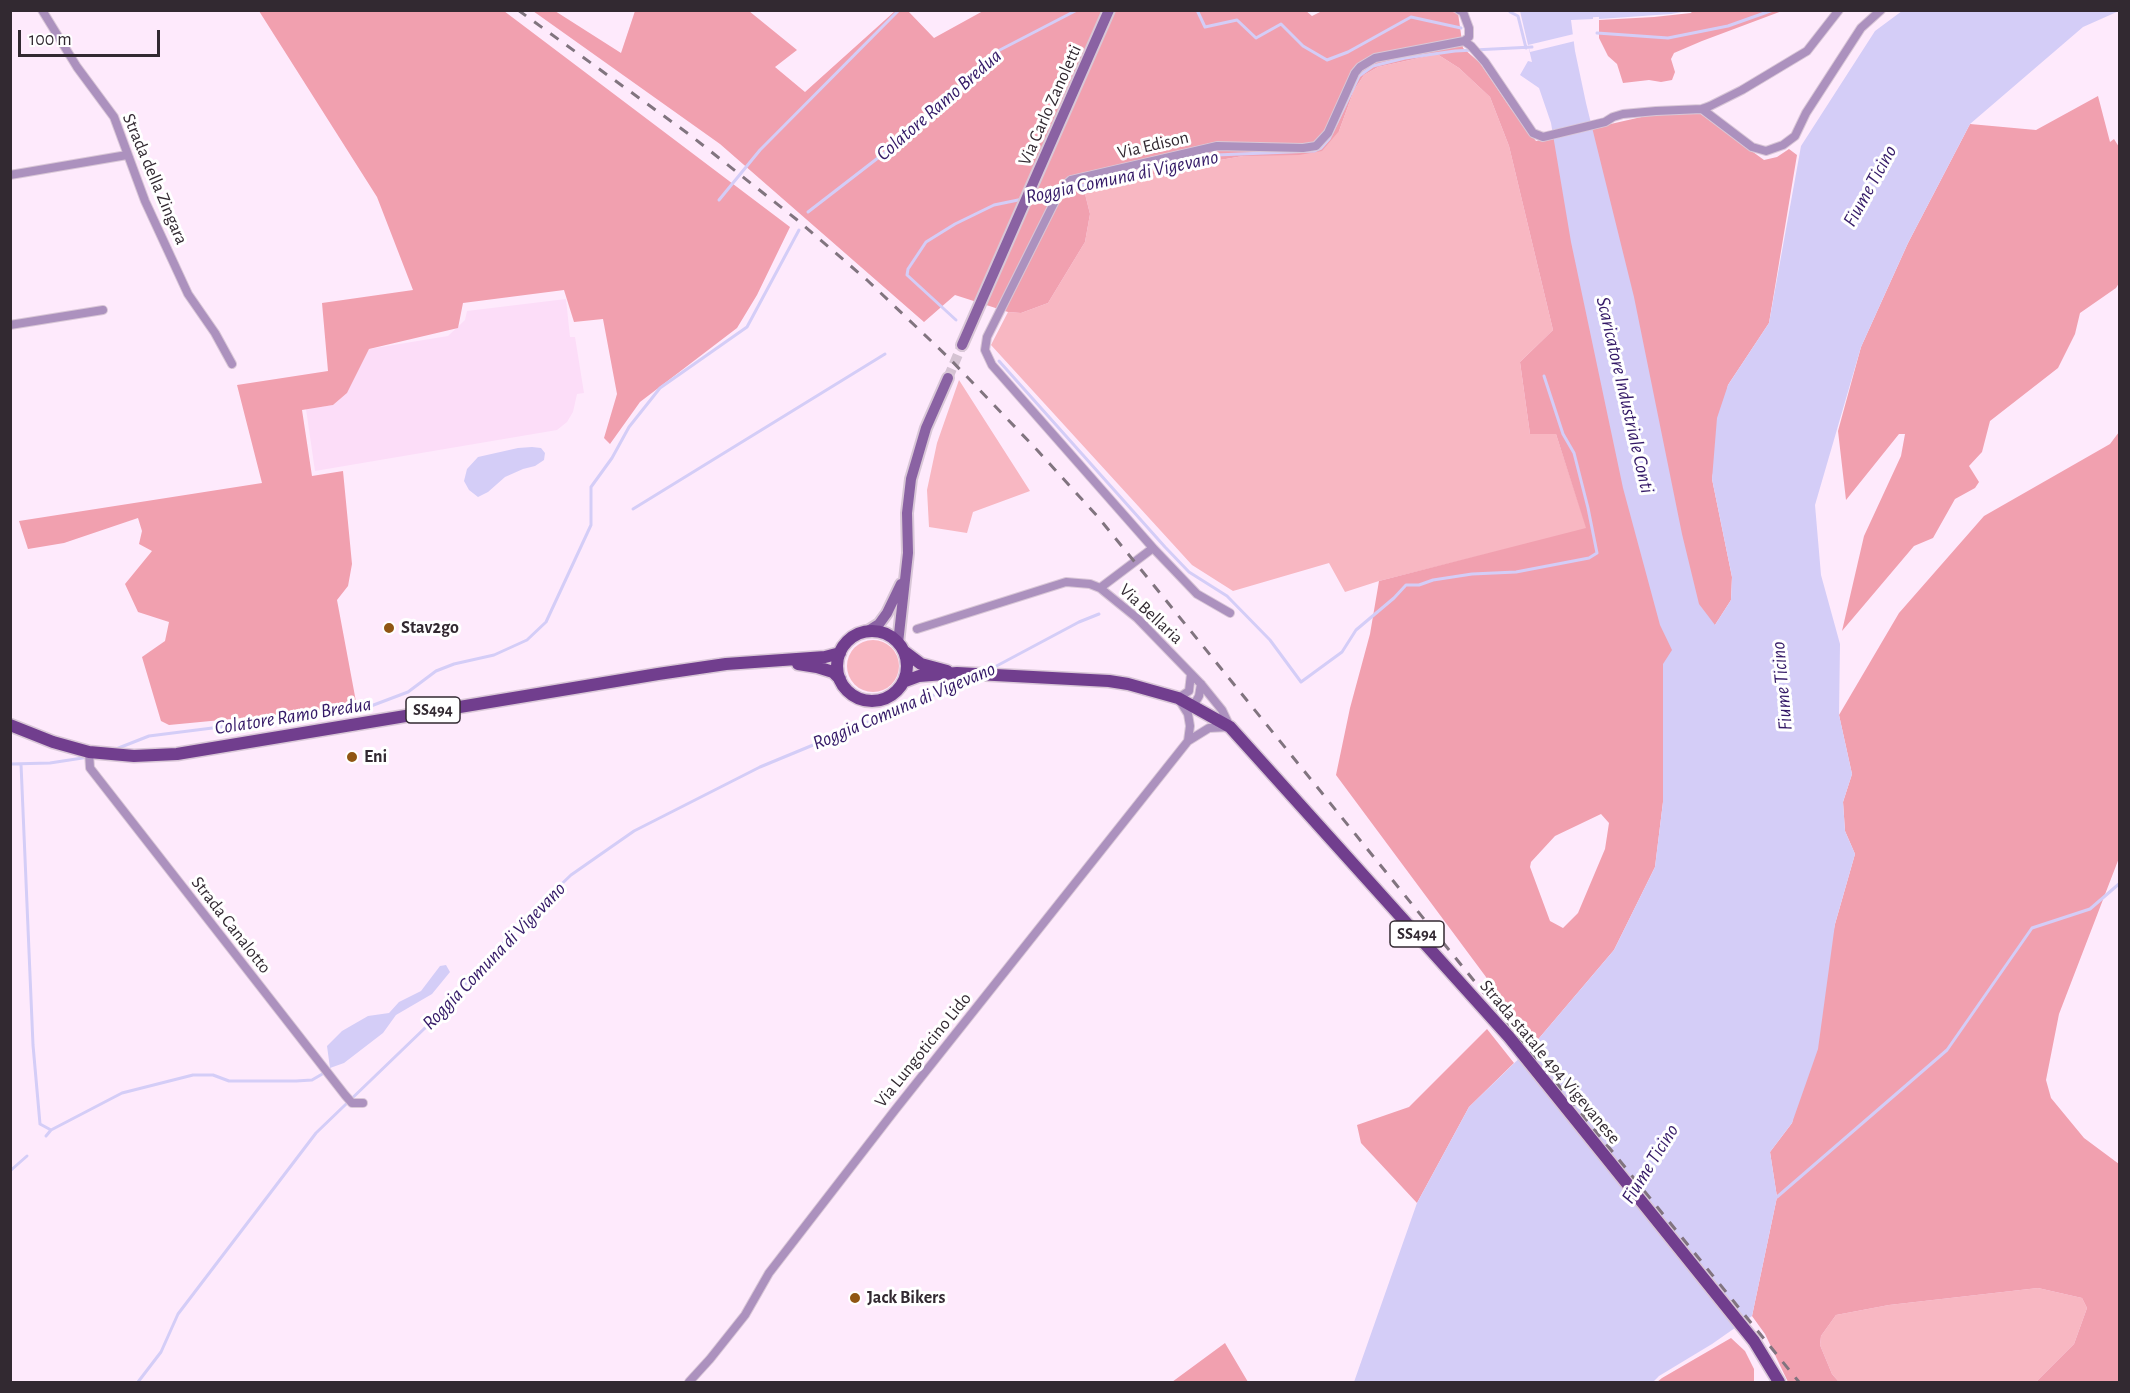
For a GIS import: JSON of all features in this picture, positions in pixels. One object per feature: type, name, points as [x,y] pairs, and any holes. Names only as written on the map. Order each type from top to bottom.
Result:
[{"type":"main road","name":"Via Carlo Zanoletti","points":[[962,345],[1109,10]]},
{"type":"main road","points":[[903,682],[907,672],[902,648],[908,553],[907,513],[911,479],[926,428],[948,378]]},
{"type":"main road","points":[[840,679],[837,662],[840,653],[851,638],[879,624],[887,613],[905,573]]},
{"type":"main road","name":"SS494","points":[[868,631],[885,633],[921,664],[957,673]]},
{"type":"main road","name":"SS494","points":[[10,725],[91,754],[150,756],[177,754],[658,674],[726,664],[825,657],[840,653]]},
{"type":"main road","name":"SS494","points":[[758,662],[795,663],[833,672],[852,695],[871,701],[888,697],[903,682],[919,676],[957,673],[1109,681],[1128,684],[1183,701],[1230,727]]},
{"type":"main road","name":"Strada statale 494 Vigevanese","points":[[1230,727],[1509,1037],[1754,1341],[1779,1383]]},
{"type":"street","name":"Strada della Zingara","points":[[42,10],[76,67],[114,117],[145,201],[188,294],[215,333],[232,364]]},
{"type":"street","points":[[1460,10],[1469,28],[1469,37],[1464,41],[1475,50],[1493,72],[1533,133],[1543,137],[1605,122],[1623,114],[1702,109],[1726,99],[1807,51],[1839,10]]},
{"type":"street","points":[[1702,109],[1752,147],[1766,151],[1784,145],[1795,136],[1806,113],[1861,28],[1881,10]]},
{"type":"street","name":"Via Edison","points":[[1230,613],[1197,594],[1153,548],[992,365],[985,350],[987,337],[1060,192],[1071,180],[1216,146],[1303,148],[1316,146],[1328,133],[1355,73],[1360,67],[1375,58],[1464,41]]},
{"type":"street","points":[[10,175],[127,155]]},
{"type":"street","points":[[10,325],[103,310]]},
{"type":"street","points":[[1100,588],[1153,548]]},
{"type":"street","name":"Via Bellaria","points":[[917,629],[1066,582],[1090,584],[1100,588],[1137,618],[1201,684],[1222,710],[1230,727]]},
{"type":"street","points":[[1183,701],[1189,692],[1191,674]]},
{"type":"street","points":[[1183,701],[1195,703],[1201,684]]},
{"type":"street","points":[[1183,701],[1190,726],[1188,741]]},
{"type":"street","points":[[1188,741],[1209,728],[1230,727]]},
{"type":"street","name":"Via Lungoticino Lido","points":[[689,1383],[745,1315],[769,1273],[895,1110],[1188,741]]},
{"type":"street","name":"Strada Canalotto","points":[[91,754],[90,768],[350,1101],[363,1103]]},
{"type":"shaded area","points":[[1305,10],[1312,16],[1324,10],[1447,11],[1458,13],[1463,48],[1480,63],[1536,141],[1659,113],[1698,112],[1764,160],[1777,157],[1789,149],[1797,155],[1769,323],[1728,385],[1712,479],[1732,577],[1731,600],[1715,625],[1663,802],[1655,867],[1614,950],[1535,1043],[1336,775],[1350,708],[1370,634],[1379,581],[1586,528],[1556,434],[1530,434],[1520,362],[1553,330],[1509,146],[1490,97],[1459,68],[1437,54],[1378,67],[1364,75],[1354,90],[1339,131],[1322,151],[1299,155],[1243,156],[1084,190],[1090,214],[1085,242],[1048,303],[1021,313],[1008,312],[955,295],[924,322],[720,144],[533,11],[555,11],[621,53],[635,11],[749,11],[797,50],[775,67],[805,92],[895,11],[908,11],[934,38],[983,11]],"holes":[[[1601,814],[1609,823],[1605,849],[1578,913],[1563,928],[1550,921],[1530,867],[1531,862],[1555,836]]]},
{"type":"shaded area","points":[[1693,10],[1782,11],[1674,53],[1671,59],[1675,72],[1672,80],[1623,83],[1617,64],[1608,56],[1599,38],[1599,20],[1654,17],[1691,13]]},
{"type":"shaded area","points":[[259,11],[504,11],[790,227],[757,295],[737,328],[640,402],[610,444],[604,438],[617,394],[603,319],[574,322],[564,290],[463,303],[458,328],[369,349],[347,393],[333,405],[302,410],[312,476],[343,471],[352,564],[348,586],[337,600],[357,707],[169,725],[161,721],[142,657],[165,641],[169,622],[138,612],[125,584],[152,551],[139,544],[142,531],[138,518],[64,543],[28,549],[19,521],[262,483],[237,385],[328,371],[322,303],[413,290],[377,197]]},
{"type":"shaded area","points":[[1437,54],[1459,68],[1490,97],[1509,146],[1553,330],[1520,362],[1530,434],[1556,434],[1587,529],[1379,581],[1345,592],[1329,563],[1233,591],[1192,565],[991,345],[1008,312],[1021,313],[1048,303],[1085,242],[1090,214],[1084,190],[1243,156],[1339,131],[1354,90],[1364,75],[1378,67]]},
{"type":"shaded area","points":[[2098,96],[2110,142],[2114,139],[2119,147],[2119,283],[2116,288],[2080,313],[2075,334],[2058,368],[1990,421],[1982,452],[1969,466],[1979,482],[1975,488],[1955,499],[1933,538],[1914,546],[1842,631],[1864,536],[1901,456],[1905,434],[1899,434],[1846,500],[1838,431],[1861,347],[1908,243],[1970,124],[2036,130]]},
{"type":"shaded area","points":[[566,299],[570,337],[575,337],[584,393],[577,394],[573,412],[567,422],[557,430],[315,471],[306,409],[333,405],[347,393],[369,349],[448,336],[465,320],[467,311]]},
{"type":"shaded area","points":[[959,380],[1030,491],[973,512],[967,533],[929,527],[927,490],[937,443]]},
{"type":"shaded area","points":[[2119,432],[2119,858],[2059,1014],[2046,1080],[2051,1098],[2084,1138],[2119,1164],[2119,1382],[2036,1382],[2074,1344],[2087,1308],[2082,1298],[2038,1288],[1889,1305],[1836,1315],[1821,1336],[1820,1345],[1832,1374],[1839,1382],[1788,1382],[1765,1334],[1752,1316],[1777,1197],[1770,1152],[1792,1123],[1835,924],[1855,854],[1845,831],[1843,802],[1852,774],[1839,715],[1899,613],[1984,516],[2110,444]]},
{"type":"shaded area","points":[[868,640],[878,640],[888,644],[895,651],[899,666],[895,681],[888,688],[878,692],[868,692],[858,688],[851,681],[847,671],[847,661],[851,651],[858,644]]},
{"type":"shaded area","points":[[1487,1029],[1514,1063],[1469,1107],[1417,1203],[1361,1143],[1357,1125],[1409,1107]]},
{"type":"shaded area","points":[[2038,1288],[2082,1298],[2087,1308],[2074,1344],[2036,1382],[1839,1382],[1832,1374],[1820,1345],[1821,1336],[1836,1315],[1889,1305]]},
{"type":"shaded area","points":[[1731,1338],[1745,1351],[1754,1369],[1754,1382],[1657,1382],[1662,1378]]},
{"type":"shaded area","points":[[1225,1343],[1248,1382],[1172,1382]]},
{"type":"water","points":[[1520,11],[1593,11],[1593,19],[1571,20],[1575,51],[1634,297],[1682,534],[1699,604],[1715,625],[1731,600],[1732,577],[1712,479],[1717,418],[1728,385],[1769,323],[1801,146],[1875,31],[1902,11],[2119,11],[2083,27],[1970,124],[1908,243],[1861,347],[1815,505],[1821,575],[1840,644],[1839,715],[1852,774],[1843,802],[1845,831],[1855,854],[1835,924],[1818,1049],[1792,1123],[1770,1152],[1777,1197],[1752,1316],[1653,1382],[1354,1382],[1417,1203],[1469,1107],[1535,1043],[1614,950],[1655,867],[1663,802],[1663,664],[1672,650],[1660,625],[1623,488],[1571,242],[1551,123],[1539,88],[1520,75],[1528,61],[1532,62]]},
{"type":"water","points":[[1599,11],[1687,11],[1599,19]]},
{"type":"water","points":[[532,447],[541,448],[545,453],[544,460],[535,466],[505,477],[488,492],[478,497],[469,490],[464,481],[467,469],[478,457]]},
{"type":"water","points":[[446,965],[450,972],[432,994],[396,1015],[383,1033],[344,1063],[330,1068],[327,1046],[342,1031],[368,1016],[389,1013],[399,1002],[421,991],[440,966]]},
{"type":"pier","points":[[1574,34],[1575,41],[1530,52],[1528,45]]},
{"type":"waterway","points":[[719,200],[760,150],[899,10]]},
{"type":"waterway","name":"Colatore Ramo Bredua","points":[[808,212],[918,127],[996,52],[1077,10]]},
{"type":"waterway","name":"Colatore Ramo Bredua","points":[[1197,10],[1205,27],[1237,20],[1256,38],[1281,24],[1303,46],[1327,60],[1348,52],[1411,17],[1461,28]]},
{"type":"waterway","points":[[1579,13],[1632,10]]},
{"type":"waterway","name":"Colatore Ramo Bredua","points":[[1597,33],[1668,38],[1728,26],[1773,10]]},
{"type":"waterway","name":"Colatore Ramo Bredua","points":[[1510,12],[1518,16],[1526,48]]},
{"type":"waterway","name":"Roggia Comuna di Vigevano","points":[[1064,190],[1158,166],[1216,155],[1314,151],[1321,148],[1329,139],[1359,76],[1373,66],[1405,58],[1455,51],[1532,47]]},
{"type":"waterway","name":"Roggia Comuna di Vigevano","points":[[1029,198],[1058,192]]},
{"type":"waterway","name":"Roggia Comuna di Vigevano","points":[[956,320],[907,275],[908,269],[926,242],[955,224],[994,205],[1023,199]]},
{"type":"waterway","name":"Colatore Ramo Bredua","points":[[116,749],[149,736],[363,709],[408,692],[436,671],[454,664],[494,655],[527,640],[546,622],[591,525],[591,487],[612,458],[629,427],[660,388],[747,327],[799,230]]},
{"type":"waterway","points":[[633,509],[885,354]]},
{"type":"waterway","name":"Roggia Comuna di Vigevano","points":[[999,361],[1165,547],[1189,572],[1227,596],[1270,640],[1301,682],[1342,652],[1356,630],[1406,585],[1419,585],[1433,580],[1472,574],[1516,572],[1589,558],[1597,553],[1574,453],[1563,434],[1544,376]]},
{"type":"waterway","name":"Roggia Comuna di Vigevano","points":[[989,670],[1079,622],[1099,614]]},
{"type":"waterway","name":"Roggia Comuna di Vigevano","points":[[138,1382],[161,1352],[178,1314],[316,1133],[426,1027],[528,916],[571,875],[634,831],[760,767],[975,678]]},
{"type":"waterway","name":"Colatore Ramo Bredua","points":[[10,764],[50,763],[89,757]]},
{"type":"waterway","name":"Colatore Ramo Bredua","points":[[21,764],[33,1045],[40,1124],[51,1130]]},
{"type":"waterway","points":[[1777,1197],[1947,1050],[2032,928],[2090,909],[2120,883]]},
{"type":"waterway","name":"Colatore Ramo Bredua","points":[[46,1136],[51,1130],[122,1093],[193,1075],[213,1075],[229,1081],[296,1081],[312,1080],[324,1073]]},
{"type":"waterway","name":"Colatore Ramo Bredua","points":[[10,1171],[27,1156]]},
{"type":"tunnel","points":[[948,378],[962,345]]},
{"type":"railway","points":[[518,10],[690,135],[796,219],[867,280],[949,358],[1038,451],[1098,517],[1799,1382]]},
{"type":"place","name":"Stav2go","points":[[389,628]]},
{"type":"place","name":"Eni","points":[[352,757]]},
{"type":"place","name":"Jack Bikers","points":[[855,1298]]},
{"type":"water label","name":"Fiume Ticino","points":[[1870,186]]},
{"type":"water label","name":"Scaricatore Industriale Conti","points":[[1625,395]]},
{"type":"water label","name":"Fiume Ticino","points":[[1782,686]]},
{"type":"water label","name":"Fiume Ticino","points":[[1650,1164]]}]
